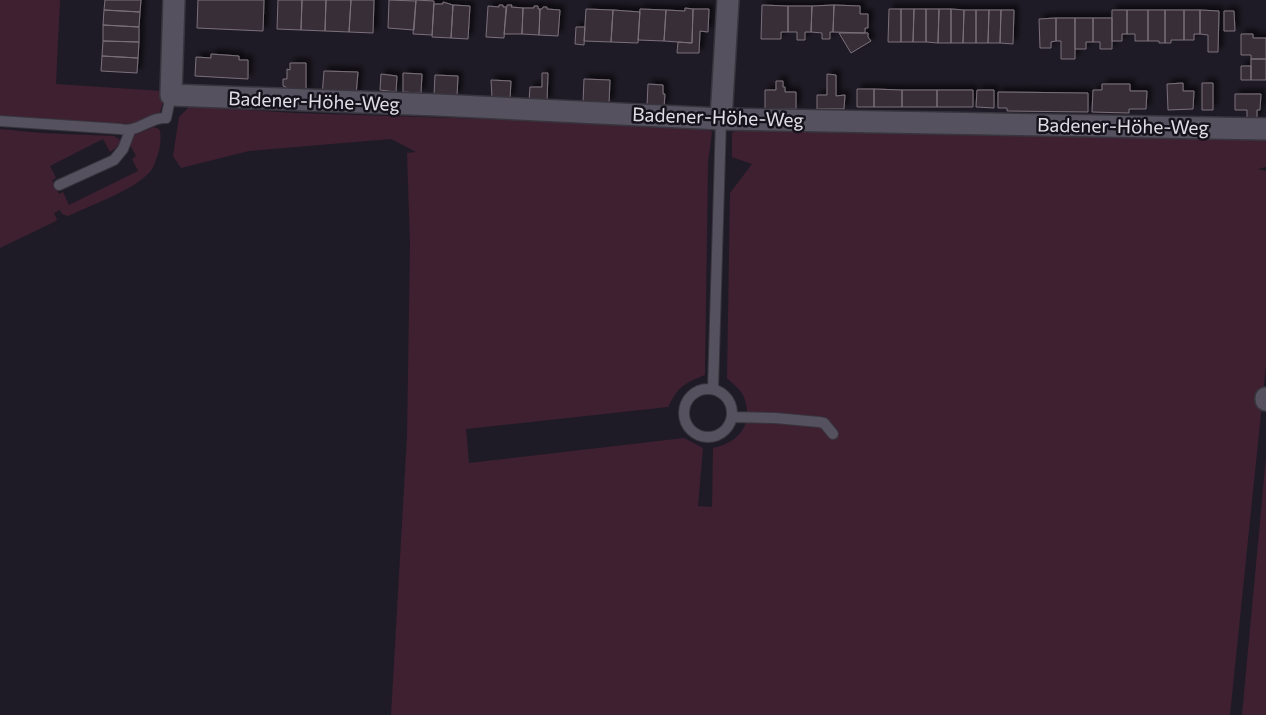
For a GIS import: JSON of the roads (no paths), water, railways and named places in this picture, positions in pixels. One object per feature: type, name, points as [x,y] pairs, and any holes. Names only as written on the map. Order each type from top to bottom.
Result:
[{"type":"street","points":[[171,96],[174,0]]},
{"type":"street","points":[[721,119],[728,0]]},
{"type":"street","name":"Badener-Höhe-Weg","points":[[171,96],[438,105],[721,119],[1266,129]]},
{"type":"lane","points":[[0,121],[130,131],[158,118],[166,118],[171,96]]},
{"type":"lane","points":[[713,389],[721,119]]},
{"type":"lane","points":[[59,185],[114,160],[122,149],[130,131]]},
{"type":"lane","points":[[704,388],[713,389],[721,392],[729,400],[732,408],[732,417],[729,425],[717,436],[709,437],[696,434],[688,428],[684,417],[686,402],[696,391],[704,388]]},
{"type":"lane","points":[[732,417],[819,422],[824,423],[833,434]]}]
